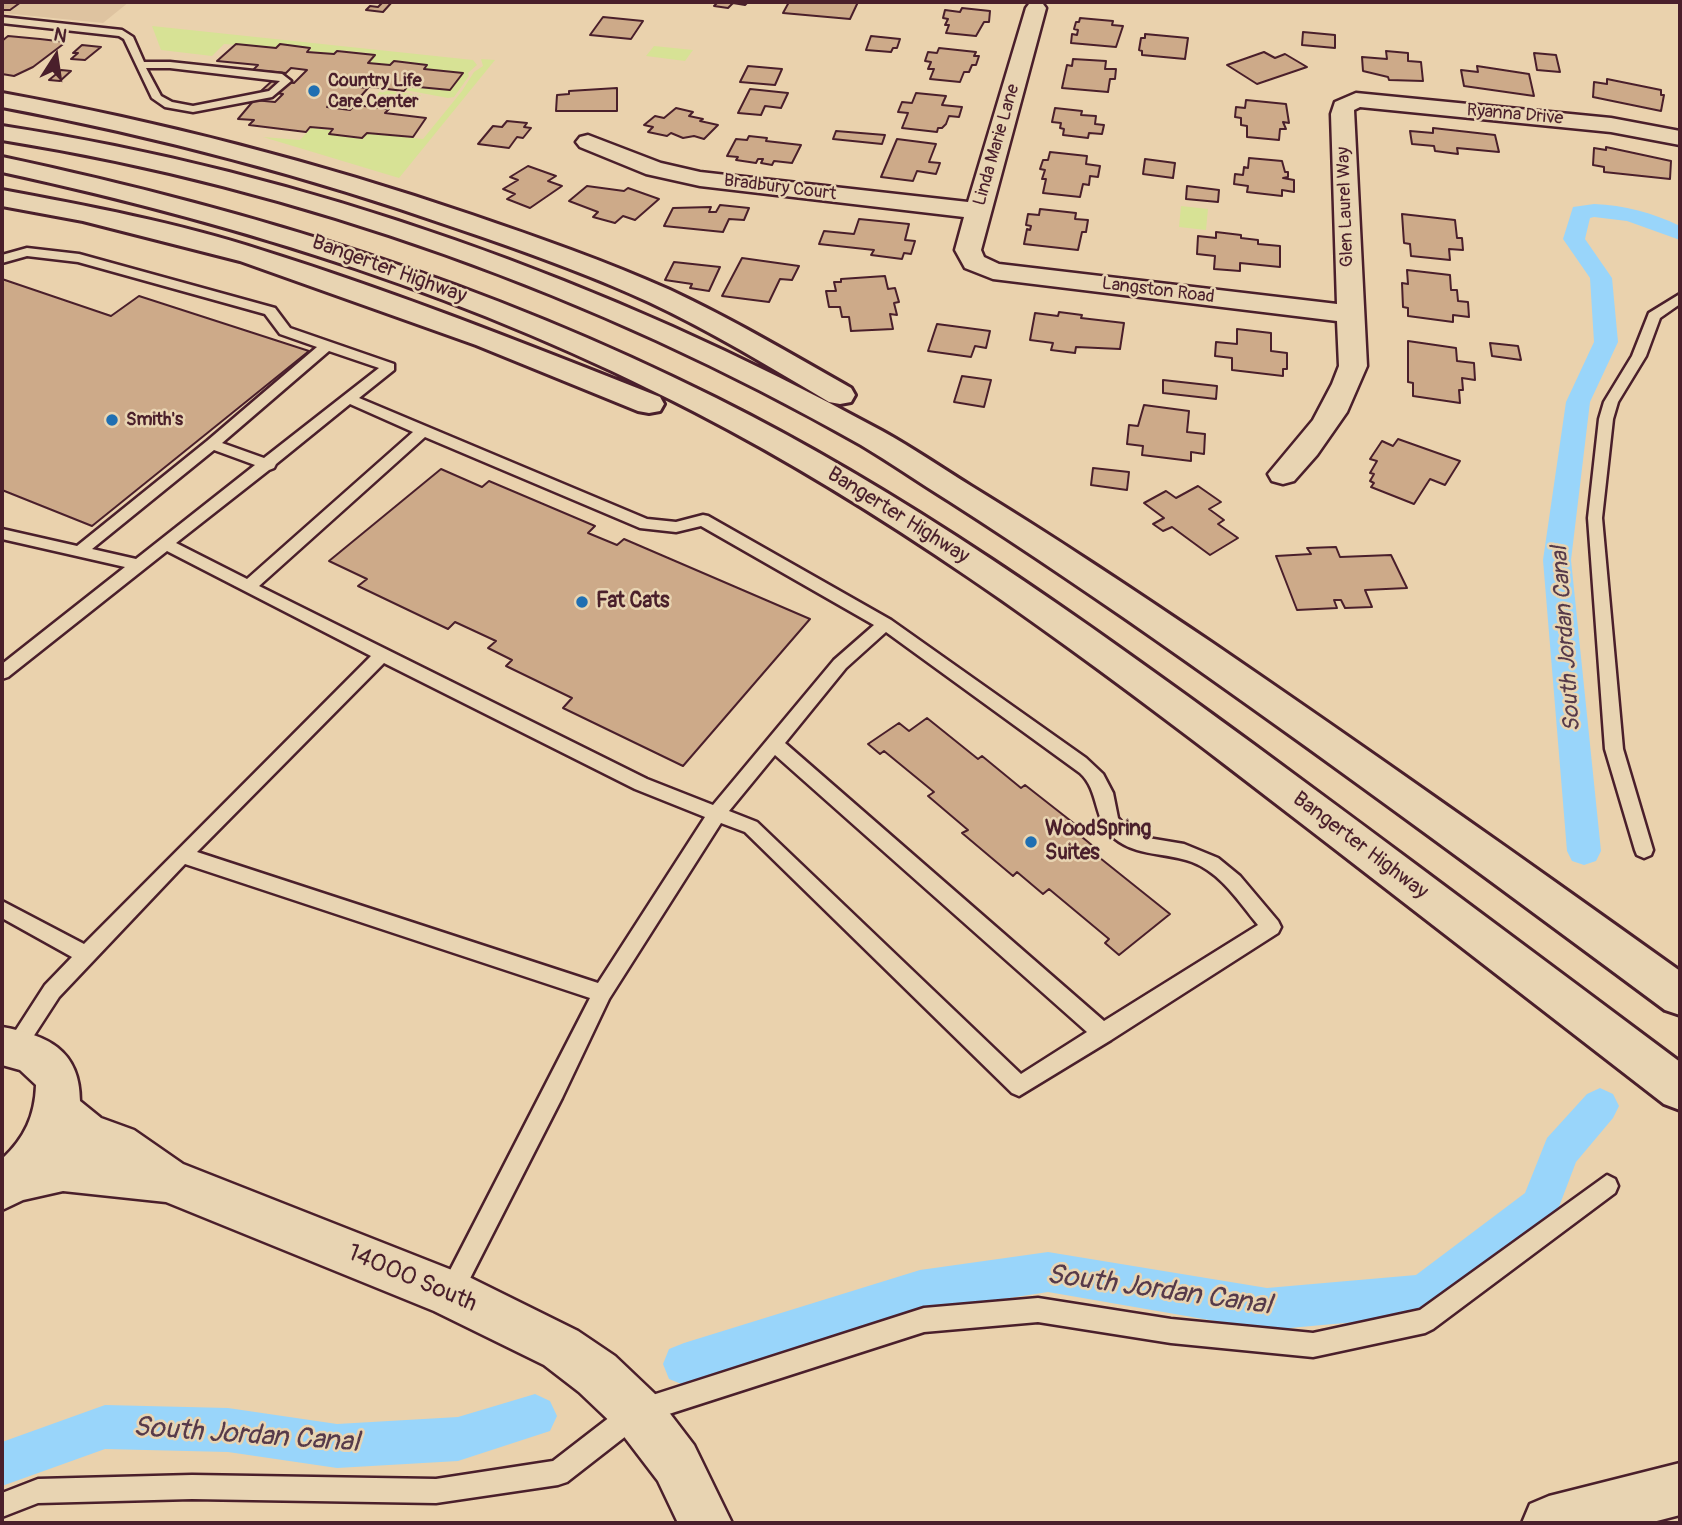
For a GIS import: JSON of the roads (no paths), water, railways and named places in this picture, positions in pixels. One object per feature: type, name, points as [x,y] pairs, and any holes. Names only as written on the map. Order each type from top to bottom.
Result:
[{"type":"highway","points":[[2,100],[158,130],[302,168],[525,242],[648,291],[746,340],[849,401],[1027,515],[1271,685],[1382,778]]},
{"type":"highway","name":"Bangerter Highway","points":[[2,133],[120,154],[337,209],[481,258],[654,328],[861,432],[1038,541],[1382,778],[1680,996]]},
{"type":"highway","name":"Bangerter Highway","points":[[2,165],[120,189],[274,230],[445,288],[620,363],[737,421],[884,506],[989,573],[1151,689],[1680,1089]]},
{"type":"highway","points":[[2,198],[84,213],[250,255],[486,339],[650,405],[771,461],[989,573]]},
{"type":"street","name":"Linda Marie Lane","points":[[982,279],[968,250],[1037,8]]},
{"type":"street","name":"Ryanna Drive","points":[[1349,102],[1356,100],[1592,122],[1680,138]]},
{"type":"street","name":"Glen Laurel Way","points":[[1283,474],[1320,435],[1339,403],[1353,366],[1342,114],[1343,107],[1349,102]]},
{"type":"street","name":"Bradbury Court","points":[[588,142],[654,169],[700,179],[978,211]]},
{"type":"street","name":"Langston Road","points":[[982,279],[1349,314]]},
{"type":"street","points":[[7,1184],[43,1147],[53,1129],[58,1111],[58,1088],[50,1069],[36,1055],[9,1046]]},
{"type":"street","name":"14000 South","points":[[58,1111],[78,1129],[118,1145],[167,1180],[450,1293],[561,1348],[597,1374],[637,1412],[676,1463],[706,1523]]},
{"type":"street","name":"14000 South","points":[[7,1184],[47,1171],[63,1169],[167,1180]]},
{"type":"street","points":[[1549,1523],[1680,1489]]},
{"type":"lane","points":[[2,20],[122,33],[128,37],[139,65],[157,98],[183,109],[272,94],[286,81],[282,77],[170,65],[139,65]]},
{"type":"lane","points":[[2,259],[27,252],[79,258],[270,311],[285,331],[389,367],[269,465],[2,673]]},
{"type":"lane","points":[[1644,850],[1614,749],[1595,518],[1608,410],[1639,356],[1654,316],[1680,298]]},
{"type":"lane","points":[[79,551],[212,444],[327,345]]},
{"type":"lane","points":[[166,544],[640,784],[751,827],[1019,1086],[1271,927],[1224,871],[1204,858],[1185,852],[1143,846],[1126,838],[1114,828],[1106,815],[1097,779],[943,663],[885,624],[703,520],[676,527],[645,524],[350,399]]},
{"type":"lane","points":[[248,587],[423,431]]},
{"type":"lane","points":[[212,444],[269,465]]},
{"type":"lane","points":[[2,534],[138,565]]},
{"type":"lane","points":[[450,1293],[555,1091],[602,993],[718,812],[840,664],[885,624]]},
{"type":"lane","points":[[9,1046],[52,991],[86,955],[382,655]]},
{"type":"lane","points":[[773,743],[1104,1034]]},
{"type":"lane","points":[[182,855],[602,993]]},
{"type":"lane","points":[[2,909],[86,955]]},
{"type":"lane","points":[[2,1505],[38,1491],[192,1487],[436,1491],[558,1473],[637,1412],[924,1320],[1038,1310],[1171,1331],[1312,1345],[1425,1321],[1607,1186]]},
{"type":"waterway","name":"South Jordan Canal","points":[[1584,851],[1557,560],[1578,402],[1606,342],[1601,278],[1574,239],[1581,212],[1594,211],[1632,216],[1680,234]]},
{"type":"waterway","name":"South Jordan Canal","points":[[684,1364],[920,1291],[1048,1272],[1267,1309],[1423,1295],[1540,1206],[1561,1151],[1600,1106]]},
{"type":"waterway","name":"South Jordan Canal","points":[[2,1464],[105,1427],[228,1430],[337,1446],[458,1439],[535,1416]]},
{"type":"place","name":"Country Life Care Center","points":[[314,91]]},
{"type":"place","name":"Smith's","points":[[112,420]]},
{"type":"place","name":"Fat Cats","points":[[582,602]]},
{"type":"place","name":"WoodSpring Suites","points":[[1031,842]]}]
